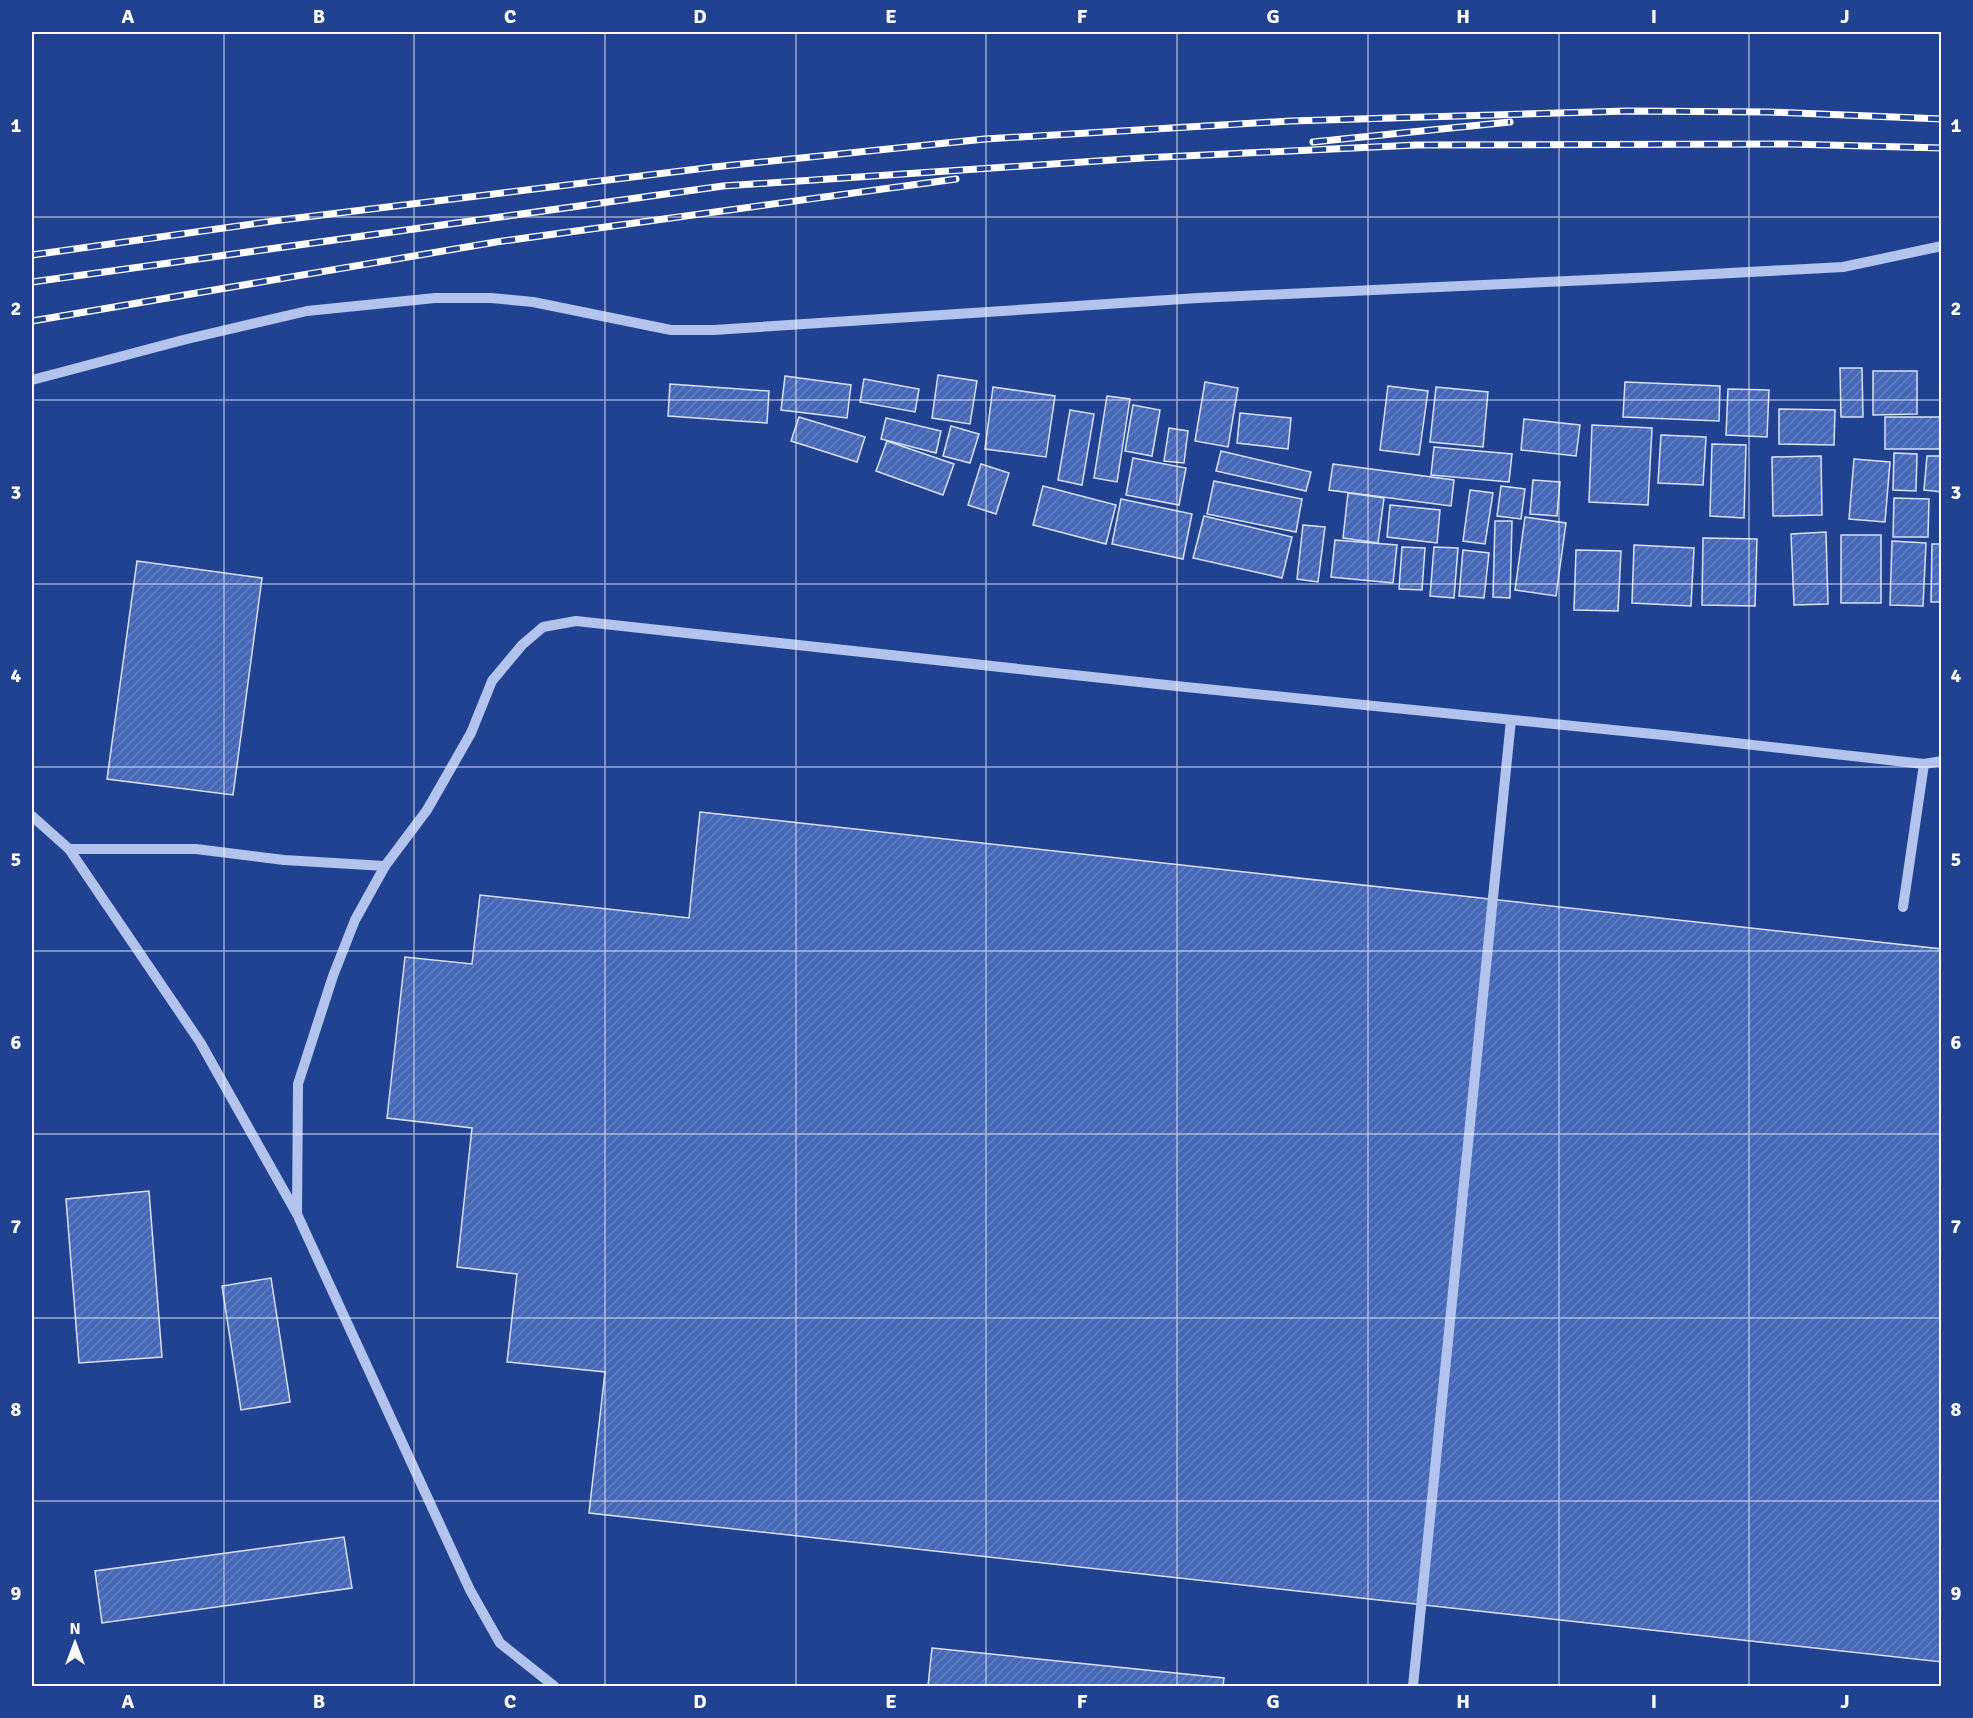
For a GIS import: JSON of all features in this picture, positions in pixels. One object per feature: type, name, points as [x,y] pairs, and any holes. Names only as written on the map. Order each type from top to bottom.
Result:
[{"type":"street","points":[[32,380],[172,343],[307,311],[435,298],[492,298],[533,302],[671,330],[714,330],[1198,298],[1842,267],[1941,246]]},
{"type":"street","points":[[297,1215],[298,1084],[336,966],[355,920],[385,866],[428,810],[471,733],[492,681],[522,645],[543,627],[576,621],[1924,764],[1941,761]]},
{"type":"street","points":[[1413,1686],[1511,720]]},
{"type":"street","points":[[1903,907],[1924,764]]},
{"type":"street","points":[[32,816],[69,849],[200,1042],[297,1215],[470,1590],[501,1643],[554,1686]]},
{"type":"street","points":[[69,849],[196,849],[284,860],[385,866]]},
{"type":"building","points":[[1840,368],[1862,368],[1863,417],[1841,417]]},
{"type":"building","points":[[1873,371],[1917,371],[1917,414],[1873,415]]},
{"type":"building","points":[[938,375],[977,381],[970,424],[932,418]]},
{"type":"building","points":[[785,376],[851,385],[847,418],[781,410]]},
{"type":"building","points":[[864,379],[919,389],[915,412],[860,402]]},
{"type":"building","points":[[1205,382],[1238,388],[1228,447],[1195,441]]},
{"type":"building","points":[[1625,382],[1720,386],[1719,421],[1623,417]]},
{"type":"building","points":[[670,384],[769,391],[767,423],[668,416]]},
{"type":"building","points":[[1388,386],[1428,391],[1419,455],[1380,450]]},
{"type":"building","points":[[993,387],[1055,396],[1046,457],[985,449]]},
{"type":"building","points":[[1436,387],[1488,392],[1483,447],[1430,442]]},
{"type":"building","points":[[1728,389],[1769,390],[1767,437],[1726,435]]},
{"type":"building","points":[[1107,396],[1130,399],[1117,482],[1094,478]]},
{"type":"building","points":[[1133,405],[1160,410],[1152,456],[1125,451]]},
{"type":"building","points":[[1779,409],[1835,410],[1834,445],[1779,444]]},
{"type":"building","points":[[1070,410],[1094,414],[1082,485],[1058,480]]},
{"type":"building","points":[[1240,413],[1291,418],[1288,449],[1237,443]]},
{"type":"building","points":[[799,417],[865,437],[857,462],[791,441]]},
{"type":"building","points":[[1885,417],[1942,417],[1942,449],[1885,449]]},
{"type":"building","points":[[886,418],[941,431],[936,453],[881,439]]},
{"type":"building","points":[[1524,419],[1580,425],[1576,456],[1521,450]]},
{"type":"building","points":[[1592,425],[1652,428],[1648,505],[1589,502]]},
{"type":"building","points":[[951,426],[979,434],[970,463],[943,456]]},
{"type":"building","points":[[1169,428],[1188,431],[1184,463],[1164,461]]},
{"type":"building","points":[[1661,435],[1706,437],[1703,485],[1658,483]]},
{"type":"building","points":[[887,441],[954,464],[943,495],[876,471]]},
{"type":"building","points":[[1712,444],[1746,445],[1744,518],[1710,516]]},
{"type":"building","points":[[1434,447],[1512,454],[1509,482],[1431,475]]},
{"type":"building","points":[[1221,451],[1311,472],[1306,491],[1216,471]]},
{"type":"building","points":[[1894,453],[1917,454],[1916,491],[1893,490]]},
{"type":"building","points":[[1821,456],[1822,515],[1773,516],[1772,457]]},
{"type":"building","points":[[1927,456],[1942,456],[1942,492],[1924,490]]},
{"type":"building","points":[[1133,458],[1186,468],[1179,505],[1126,495]]},
{"type":"building","points":[[1854,459],[1890,462],[1885,522],[1849,519]]},
{"type":"building","points":[[981,464],[1009,473],[996,514],[968,505]]},
{"type":"building","points":[[1333,464],[1454,480],[1451,506],[1329,490]]},
{"type":"building","points":[[1533,480],[1560,482],[1557,516],[1530,514]]},
{"type":"building","points":[[1214,481],[1302,499],[1296,532],[1207,514]]},
{"type":"building","points":[[1043,486],[1116,505],[1106,544],[1033,525]]},
{"type":"building","points":[[1501,486],[1525,489],[1521,519],[1497,516]]},
{"type":"building","points":[[1470,490],[1493,493],[1485,544],[1463,541]]},
{"type":"building","points":[[1348,493],[1384,498],[1378,543],[1343,538]]},
{"type":"building","points":[[1894,498],[1929,499],[1928,537],[1893,537]]},
{"type":"building","points":[[1121,499],[1192,514],[1183,559],[1112,544]]},
{"type":"building","points":[[1390,505],[1440,510],[1437,543],[1387,537]]},
{"type":"building","points":[[1204,516],[1292,537],[1282,578],[1193,558]]},
{"type":"building","points":[[1525,517],[1566,523],[1556,596],[1515,590]]},
{"type":"building","points":[[1495,521],[1512,521],[1510,598],[1493,597]]},
{"type":"building","points":[[1303,525],[1325,527],[1318,582],[1297,579]]},
{"type":"building","points":[[1826,532],[1828,604],[1794,605],[1791,534]]},
{"type":"building","points":[[1841,535],[1881,535],[1881,603],[1841,603]]},
{"type":"building","points":[[1703,538],[1757,539],[1755,606],[1702,605]]},
{"type":"building","points":[[1335,540],[1397,545],[1393,583],[1331,577]]},
{"type":"building","points":[[1892,541],[1926,543],[1923,606],[1890,605]]},
{"type":"building","points":[[1932,544],[1942,544],[1942,602],[1931,602]]},
{"type":"building","points":[[1634,545],[1694,548],[1691,606],[1632,603]]},
{"type":"building","points":[[1402,547],[1425,548],[1422,590],[1399,589]]},
{"type":"building","points":[[1434,547],[1458,548],[1454,598],[1430,596]]},
{"type":"building","points":[[1463,550],[1489,553],[1484,598],[1459,596]]},
{"type":"building","points":[[1576,550],[1621,551],[1618,611],[1574,610]]},
{"type":"building","points":[[137,561],[262,578],[233,795],[107,779]]},
{"type":"building","points":[[700,812],[1942,949],[1942,1662],[589,1513],[605,1372],[507,1362],[517,1274],[457,1267],[472,1128],[387,1118],[405,957],[472,964],[480,895],[689,918]]},
{"type":"building","points":[[149,1191],[162,1357],[79,1363],[66,1199]]},
{"type":"building","points":[[271,1278],[290,1402],[241,1410],[222,1286]]},
{"type":"building","points":[[344,1537],[352,1588],[102,1623],[95,1571]]},
{"type":"building","points":[[932,1648],[1224,1678],[1223,1686],[928,1686]]},
{"type":"railway","points":[[32,255],[281,220],[714,167],[985,139],[1291,121],[1627,111],[1769,112],[1942,119]]},
{"type":"railway","points":[[1313,142],[1510,122]]},
{"type":"railway","points":[[32,282],[723,186],[1142,158],[1416,145],[1789,144],[1942,148]]},
{"type":"railway","points":[[32,321],[496,242],[956,179]]}]
